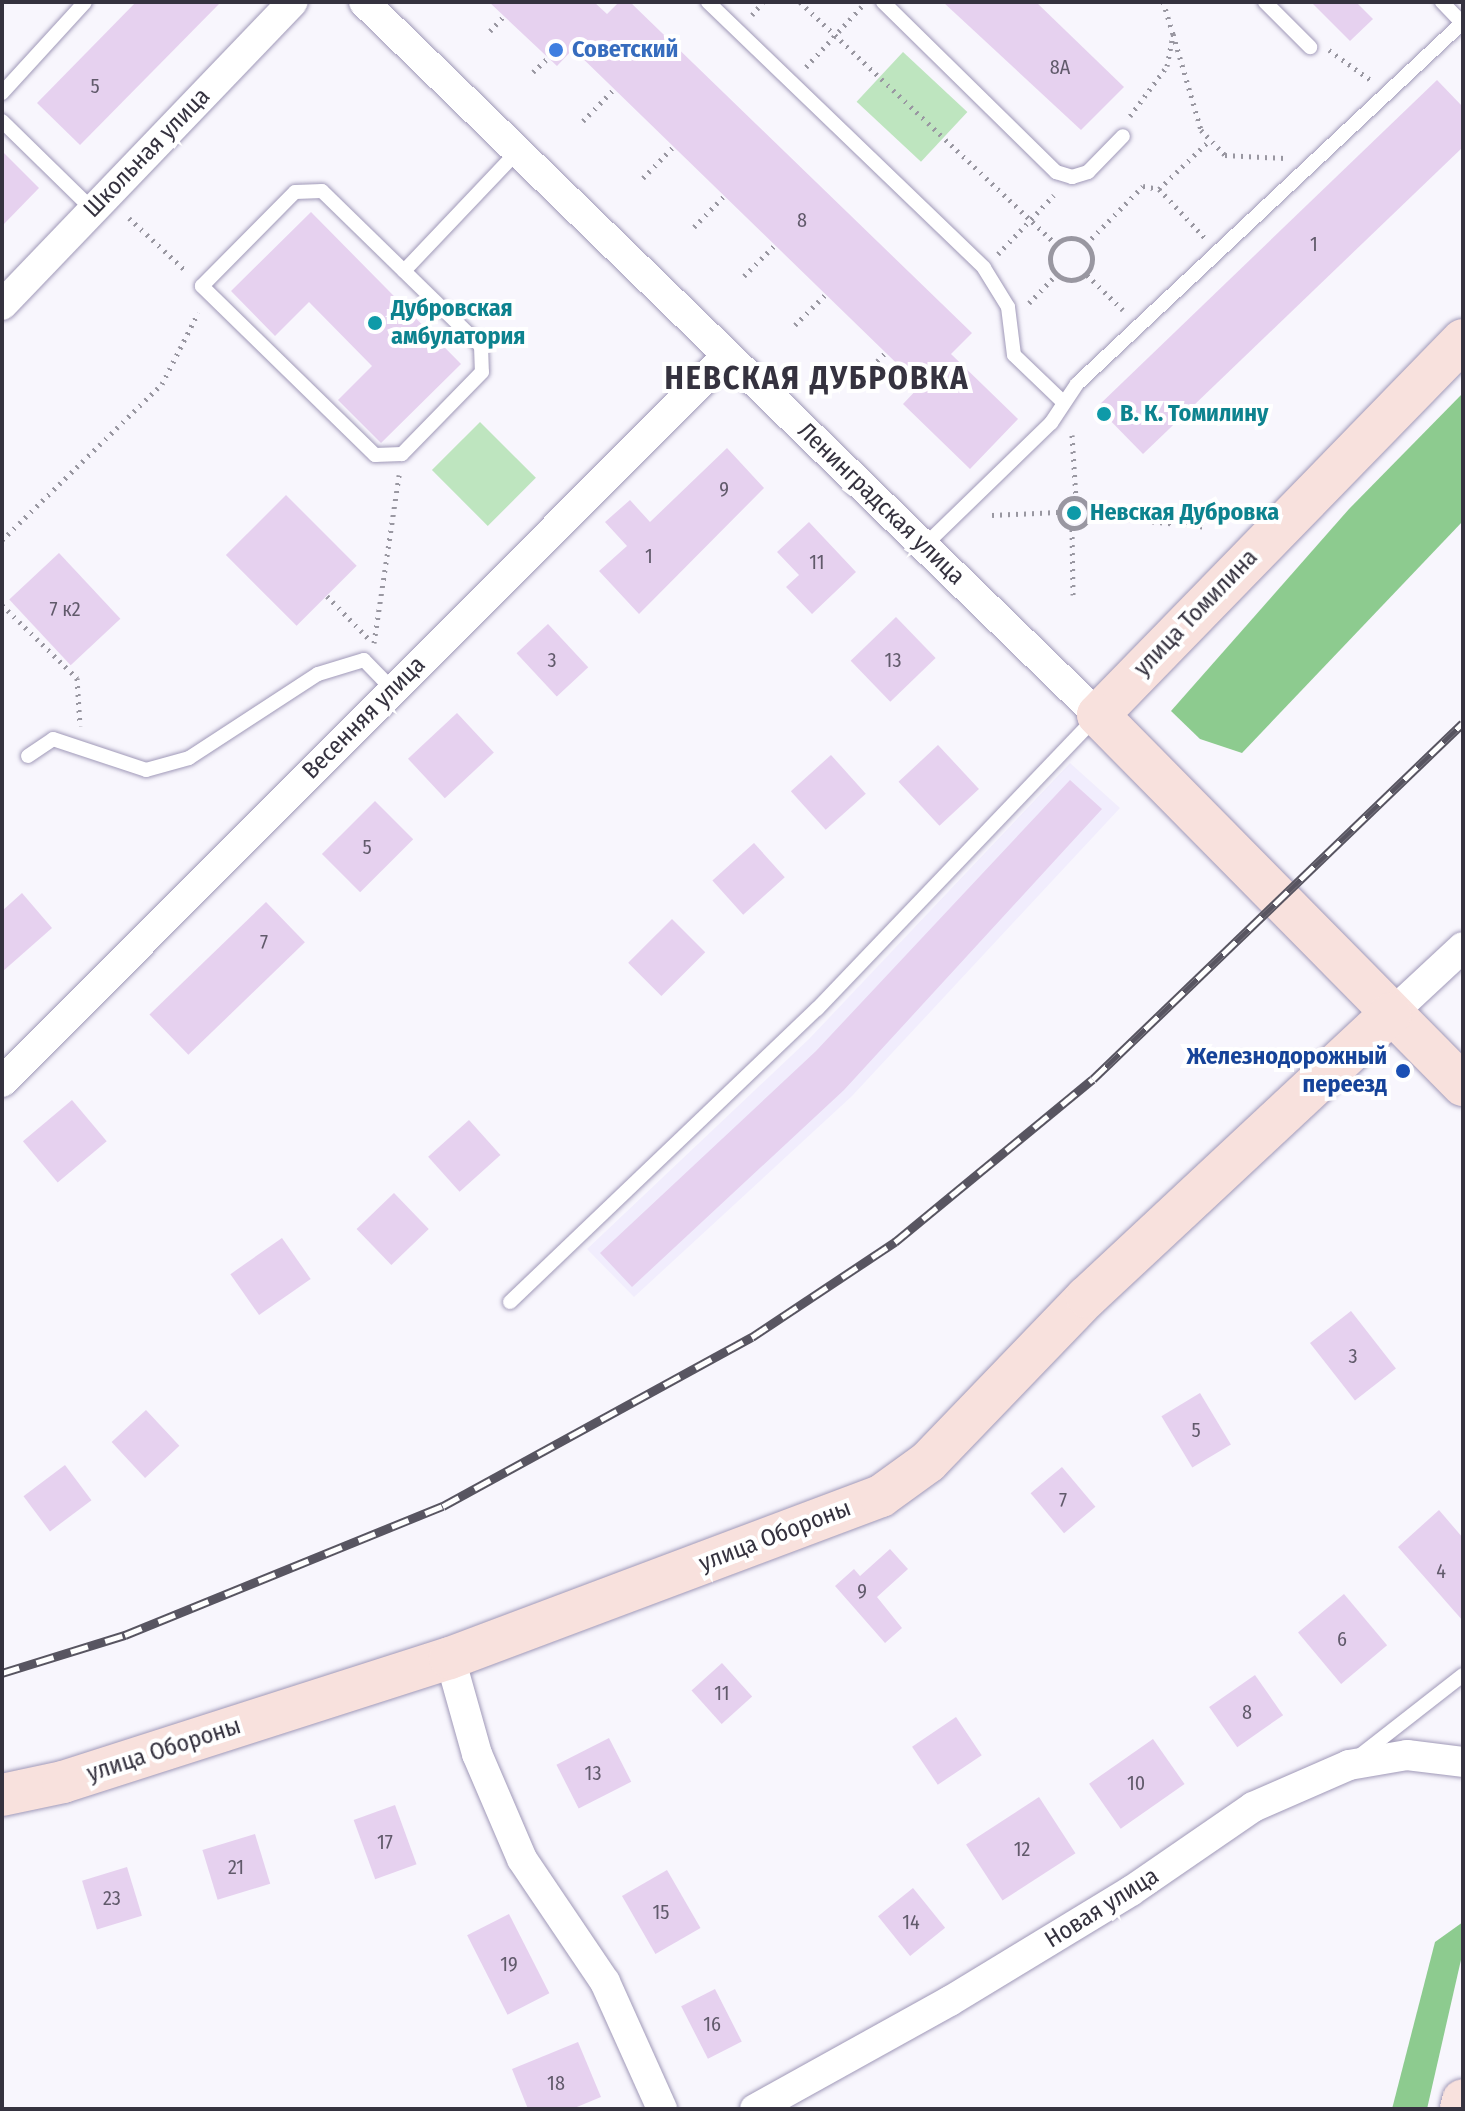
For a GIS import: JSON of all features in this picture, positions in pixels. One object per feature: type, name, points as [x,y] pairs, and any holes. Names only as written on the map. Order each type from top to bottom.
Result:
[{"type":"street","name":"Школьная улица","points":[[2,305],[293,2]]},
{"type":"street","name":"Ленинградская улица","points":[[364,2],[1098,715],[1391,1014]]},
{"type":"street","name":"улица Томилина","points":[[1098,715],[1463,340]]},
{"type":"street","name":"Весенняя улица","points":[[2,1082],[728,355]]},
{"type":"street","points":[[1463,947],[1391,1014],[1463,1085]]},
{"type":"street","name":"улица Обороны","points":[[2,1795],[63,1782],[450,1658],[881,1496],[928,1462],[1087,1297],[1391,1014]]},
{"type":"street","points":[[450,1658],[477,1754],[522,1859],[605,1982],[662,2109]]},
{"type":"street","name":"Новая улица","points":[[755,2109],[976,1986],[1253,1807],[1349,1765],[1407,1755],[1463,1762]]},
{"type":"street","points":[[1461,2109],[1463,2100]]},
{"type":"lane","points":[[2,93],[85,2]]},
{"type":"lane","points":[[708,2],[984,268],[1008,307],[1014,355],[1064,403]]},
{"type":"lane","points":[[883,2],[1056,172],[1072,177],[1088,172],[1123,136]]},
{"type":"lane","points":[[1265,2],[1310,47]]},
{"type":"lane","points":[[924,546],[1139,326],[1463,24],[1442,2]]},
{"type":"lane","points":[[2,121],[93,210]]},
{"type":"lane","points":[[404,271],[518,151]]},
{"type":"lane","points":[[322,191],[404,271],[481,346],[482,372],[402,454],[375,455],[202,286],[295,192],[322,191]]},
{"type":"lane","points":[[28,756],[53,739],[146,770],[189,758],[290,688],[364,660],[393,690]]},
{"type":"lane","points":[[510,1302],[817,1009],[1098,715]]},
{"type":"lane","points":[[1349,1765],[1463,1675]]},
{"type":"path","points":[[800,2],[1056,244]]},
{"type":"path","points":[[792,82],[866,2]]},
{"type":"path","points":[[1163,2],[1201,130],[1210,140],[1225,155],[1318,159]]},
{"type":"path","points":[[490,31],[504,16]]},
{"type":"path","points":[[1123,136],[1167,66],[1173,34]]},
{"type":"path","points":[[1310,47],[1338,52],[1387,94]]},
{"type":"path","points":[[533,72],[548,58]]},
{"type":"path","points":[[583,121],[614,89]]},
{"type":"path","points":[[1159,189],[1210,140]]},
{"type":"path","points":[[643,178],[674,146]]},
{"type":"path","points":[[984,268],[1072,177]]},
{"type":"path","points":[[1086,244],[1143,186],[1159,189],[1218,252]]},
{"type":"path","points":[[694,227],[724,196]]},
{"type":"path","points":[[2,540],[162,384],[196,323],[202,286],[139,222],[93,210]]},
{"type":"path","points":[[1056,275],[1050,254],[1056,244],[1066,239],[1086,244],[1092,254],[1087,275]]},
{"type":"path","points":[[744,276],[775,245]]},
{"type":"path","points":[[1056,275],[1077,280],[1087,275]]},
{"type":"path","points":[[1010,323],[1056,275]]},
{"type":"path","points":[[1087,275],[1139,326]]},
{"type":"path","points":[[795,325],[826,294]]},
{"type":"path","points":[[855,384],[886,352]]},
{"type":"path","points":[[1064,403],[1071,413],[1076,498],[1089,515]]},
{"type":"path","points":[[374,644],[402,454]]},
{"type":"path","points":[[990,515],[1058,512],[1076,498]]},
{"type":"path","points":[[1058,512],[1072,529],[1073,595]]},
{"type":"path","points":[[1072,529],[1089,515],[1207,527]]},
{"type":"path","points":[[2,605],[77,678],[84,750]]},
{"type":"shaded area","points":[[1070,763],[1120,808],[852,1096],[634,1297],[587,1249],[809,1039]]},
{"type":"green space","points":[[903,52],[967,112],[921,162],[857,102]]},
{"type":"green space","points":[[1463,393],[1463,521],[1242,753],[1200,739],[1171,711],[1349,509]]},
{"type":"green space","points":[[480,422],[536,478],[488,526],[432,470]]},
{"type":"green space","points":[[1463,1922],[1463,1951],[1427,2109],[1392,2109],[1435,1942]]},
{"type":"building","points":[[136,2],[221,2],[80,145],[37,103]]},
{"type":"building","points":[[489,2],[594,2],[607,14],[619,2],[630,2],[972,333],[951,354],[1018,419],[970,469],[903,404],[920,386],[573,49],[557,66]]},
{"type":"building","points":[[943,2],[1036,2],[1124,87],[1081,130]]},
{"type":"building","points":[[1311,2],[1356,2],[1373,19],[1350,41]]},
{"type":"building","points":[[1437,80],[1463,107],[1463,147],[1143,454],[1097,407]]},
{"type":"building","points":[[2,151],[39,188],[2,226]]},
{"type":"building","name":"Дубровская амбулатория","points":[[311,212],[461,364],[381,443],[338,400],[372,366],[309,302],[275,336],[231,291]]},
{"type":"building","points":[[727,448],[764,488],[639,614],[599,571],[627,546],[605,522],[630,500],[650,522]]},
{"type":"building","points":[[286,495],[357,566],[297,626],[226,555]]},
{"type":"building","points":[[809,522],[856,572],[812,614],[786,587],[799,575],[777,552]]},
{"type":"building","points":[[59,553],[120,619],[71,665],[9,599]]},
{"type":"building","points":[[896,617],[936,658],[890,702],[851,661]]},
{"type":"building","points":[[548,624],[588,667],[557,696],[517,653]]},
{"type":"building","points":[[457,713],[494,752],[445,798],[408,759]]},
{"type":"building","points":[[938,745],[979,789],[939,826],[899,782]]},
{"type":"building","points":[[831,755],[866,794],[826,830],[791,791]]},
{"type":"building","points":[[1070,780],[1102,809],[844,1090],[632,1287],[600,1253],[816,1051]]},
{"type":"building","points":[[375,801],[413,839],[360,892],[322,854]]},
{"type":"building","points":[[754,843],[785,877],[743,915],[712,880]]},
{"type":"building","points":[[22,893],[52,928],[2,972],[2,911]]},
{"type":"building","points":[[266,902],[305,942],[188,1055],[149,1015]]},
{"type":"building","points":[[672,919],[705,952],[661,996],[628,963]]},
{"type":"building","points":[[72,1100],[107,1141],[58,1183],[23,1141]]},
{"type":"building","points":[[469,1120],[500,1155],[460,1192],[428,1157]]},
{"type":"building","points":[[394,1193],[429,1229],[391,1265],[357,1229]]},
{"type":"building","points":[[282,1238],[311,1279],[259,1315],[230,1274]]},
{"type":"building","points":[[1351,1311],[1396,1369],[1355,1401],[1310,1343]]},
{"type":"building","points":[[1200,1393],[1231,1444],[1192,1468],[1161,1416]]},
{"type":"building","points":[[146,1410],[179,1446],[145,1478],[112,1442]]},
{"type":"building","points":[[65,1465],[91,1500],[50,1531],[23,1496]]},
{"type":"building","points":[[1062,1467],[1095,1507],[1064,1533],[1031,1493]]},
{"type":"building","points":[[1439,1510],[1463,1538],[1463,1621],[1398,1547]]},
{"type":"building","points":[[890,1549],[908,1569],[877,1597],[902,1628],[885,1643],[835,1586],[854,1569],[860,1576]]},
{"type":"building","points":[[1344,1594],[1387,1645],[1341,1684],[1298,1633]]},
{"type":"building","points":[[722,1663],[752,1696],[722,1724],[692,1690]]},
{"type":"building","points":[[1255,1675],[1283,1715],[1237,1747],[1209,1707]]},
{"type":"building","points":[[956,1717],[982,1755],[938,1785],[912,1747]]},
{"type":"building","points":[[609,1738],[631,1782],[579,1808],[556,1765]]},
{"type":"building","points":[[1153,1739],[1185,1784],[1121,1829],[1089,1784]]},
{"type":"building","points":[[1039,1797],[1075,1853],[1003,1901],[966,1844]]},
{"type":"building","points":[[395,1805],[417,1864],[375,1879],[354,1820]]},
{"type":"building","points":[[255,1834],[270,1884],[218,1900],[202,1850]]},
{"type":"building","points":[[127,1867],[142,1916],[97,1930],[82,1881]]},
{"type":"building","points":[[667,1870],[700,1928],[655,1954],[622,1896]]},
{"type":"building","points":[[913,1888],[945,1928],[910,1956],[878,1916]]},
{"type":"building","points":[[509,1914],[549,1993],[508,2015],[467,1935]]},
{"type":"building","points":[[715,1989],[742,2042],[708,2059],[681,2006]]},
{"type":"building","points":[[578,2042],[601,2097],[572,2109],[528,2109],[512,2069]]},
{"type":"railway","points":[[2,1673],[125,1635],[443,1506],[752,1337],[895,1242],[1093,1079],[1463,723]]},
{"type":"place","name":"Советский","points":[[556,50]]},
{"type":"place","name":"Дубровская амбулатория","points":[[375,323]]},
{"type":"place","name":"В. К. Томилину","points":[[1104,414]]},
{"type":"place","name":"Невская Дубровка","points":[[1074,513]]},
{"type":"place","name":"Железнодорожный переезд","points":[[1403,1071]]},
{"type":"district","name":"НЕВСКАЯ ДУБРОВКА","points":[[817,378]]}]
